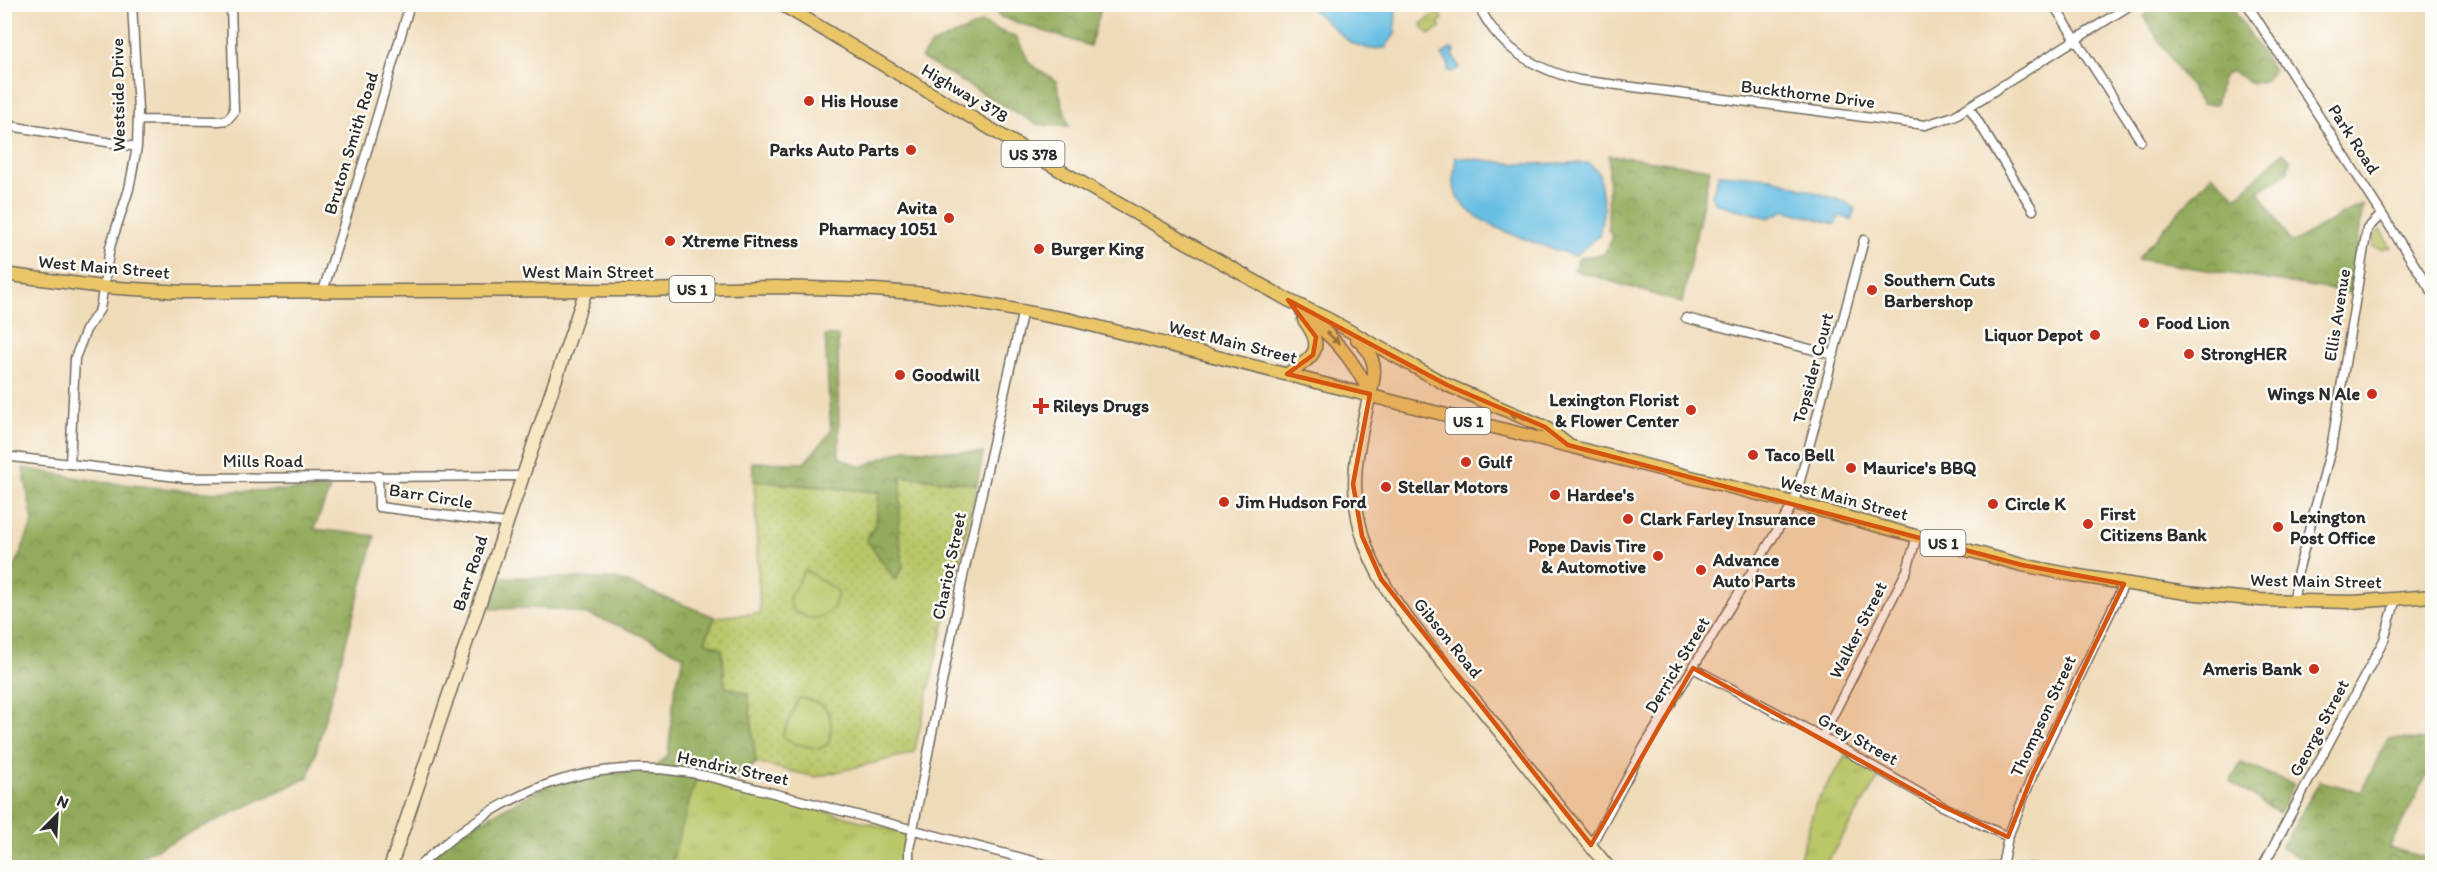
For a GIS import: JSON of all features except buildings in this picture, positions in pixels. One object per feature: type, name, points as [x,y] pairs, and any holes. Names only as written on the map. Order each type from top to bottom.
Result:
[{"type":"main road","name":"Highway 378","points":[[781,4],[1068,175],[1288,300]]},
{"type":"main road","name":"West Main Street","points":[[4,274],[102,288],[184,292],[776,287],[927,294],[1023,310],[1370,394],[1439,414],[1794,503],[2022,564],[2124,584],[2215,596],[2294,601],[2396,600],[2433,596]]},
{"type":"main road","name":"US 378","points":[[1288,300],[1455,389],[1545,428],[1568,445]]},
{"type":"main road","name":"US 378","points":[[1288,300],[1339,343],[1354,363],[1370,394]]},
{"type":"main road","points":[[1287,374],[1309,360],[1317,346],[1312,330],[1288,300]]},
{"type":"main road","points":[[1348,330],[1363,344],[1373,358],[1375,373],[1370,394]]},
{"type":"street","name":"Westside Drive","points":[[70,463],[75,358],[78,345],[100,309],[110,248],[133,174],[137,147],[138,120],[132,4]]},
{"type":"street","points":[[138,120],[210,122],[227,120],[234,112],[231,4]]},
{"type":"street","name":"Bruton Smith Road","points":[[323,291],[410,4]]},
{"type":"street","name":"Buckthorne Drive","points":[[1478,4],[1489,25],[1516,54],[1533,65],[1556,75],[1916,125],[1945,120],[1969,107],[2132,4]]},
{"type":"street","points":[[2053,4],[2140,141]]},
{"type":"street","name":"Park Road","points":[[2247,4],[2433,292]]},
{"type":"street","points":[[1969,107],[2033,210]]},
{"type":"street","points":[[4,125],[137,147]]},
{"type":"street","name":"Ellis Avenue","points":[[2294,601],[2297,575],[2331,448],[2367,229],[2382,214]]},
{"type":"street","name":"Topsider Court","points":[[1794,503],[1864,240]]},
{"type":"street","name":"Barr Road","points":[[390,867],[586,290]]},
{"type":"street","name":"Chariot Street","points":[[909,867],[909,849],[964,572],[1023,310]]},
{"type":"street","points":[[1686,318],[1834,354]]},
{"type":"street","name":"Gibson Road","points":[[1370,394],[1358,442],[1353,477],[1362,536],[1371,558],[1401,608],[1609,867]]},
{"type":"street","name":"Mills Road","points":[[4,456],[185,478],[523,476]]},
{"type":"street","name":"Barr Circle","points":[[378,476],[379,507],[505,523]]},
{"type":"street","name":"Derrick Street","points":[[1591,845],[1627,776],[1794,503]]},
{"type":"street","name":"Walker Street","points":[[1822,737],[1907,570],[1917,536]]},
{"type":"street","name":"Thompson Street","points":[[2002,866],[2008,837],[2033,774],[2124,584]]},
{"type":"street","name":"George Street","points":[[2262,867],[2384,640],[2396,600]]},
{"type":"street","name":"Grey Street","points":[[1693,668],[1822,737],[1942,806],[2008,837]]},
{"type":"street","name":"Hendrix Street","points":[[417,867],[458,833],[517,796],[557,780],[609,770],[644,769],[686,772],[1060,867]]},
{"type":"street","points":[[1940,867],[2035,867]]},
{"type":"highlighted area","points":[[1288,300],[1447,385],[1545,427],[1568,445],[2022,565],[2124,584],[2033,774],[2008,837],[1942,806],[1693,668],[1591,845],[1381,579],[1362,536],[1353,484],[1370,394],[1287,374],[1313,355],[1316,337]]},
{"type":"green space","points":[[995,5],[1102,5],[1090,46],[1000,17]]},
{"type":"green space","points":[[2161,5],[2231,5],[2273,70],[2266,80],[2252,83],[2231,71],[2222,78],[2216,104],[2202,105],[2143,16]]},
{"type":"green space","points":[[1438,12],[1443,19],[1438,23],[1441,27],[1429,35],[1421,24]]},
{"type":"green space","points":[[982,23],[1017,38],[1030,64],[1056,81],[1069,127],[1036,124],[921,58],[931,45]]},
{"type":"green space","points":[[2283,152],[2290,159],[2287,173],[2259,191],[2291,244],[2344,213],[2363,205],[2351,293],[2137,259],[2212,174],[2237,197]]},
{"type":"green space","points":[[1609,155],[1710,169],[1682,303],[1574,270],[1579,258],[1604,254],[1613,237],[1608,230]]},
{"type":"green space","points":[[2381,230],[2391,247],[2387,246],[2383,249],[2373,247],[2374,234]]},
{"type":"green space","points":[[825,336],[838,336],[839,457],[861,467],[905,449],[983,453],[977,484],[901,476],[899,535],[903,567],[895,580],[866,539],[876,524],[879,492],[754,481],[752,462],[804,463],[831,432]]},
{"type":"green space","points":[[23,468],[102,482],[201,492],[330,489],[314,529],[375,536],[309,777],[133,860],[140,867],[5,867],[4,594],[33,521]]},
{"type":"green space","points":[[901,476],[977,484],[914,753],[816,777],[756,763],[748,693],[725,687],[722,649],[705,641],[715,617],[760,613],[754,481],[879,492],[876,524],[903,567],[899,535]]},
{"type":"green space","points":[[805,570],[838,591],[834,607],[822,617],[808,618],[792,610],[789,597]]},
{"type":"green space","points":[[501,577],[617,579],[715,617],[705,641],[722,649],[725,687],[748,693],[756,763],[738,780],[697,776],[672,860],[673,867],[417,868],[458,833],[557,780],[652,769],[668,755],[675,688],[684,656],[646,637],[593,616],[546,609],[490,609]]},
{"type":"green space","points":[[799,698],[817,703],[828,712],[831,726],[828,744],[819,749],[793,743],[782,736]]},
{"type":"green space","points":[[2388,739],[2432,740],[2432,765],[2389,848],[2432,859],[2432,867],[2317,867],[2281,848],[2320,781],[2361,792]]},
{"type":"green space","points":[[1848,752],[1882,772],[1824,867],[1797,868],[1815,805]]},
{"type":"green space","points":[[2241,763],[2294,784],[2279,813],[2230,782]]},
{"type":"green space","points":[[697,776],[905,833],[904,867],[673,868],[672,861]]},
{"type":"water","points":[[1307,5],[1396,5],[1395,34],[1385,48],[1370,49],[1351,43]]},
{"type":"water","points":[[1450,49],[1455,51],[1453,56],[1460,67],[1453,72],[1448,71],[1449,65],[1442,55]]},
{"type":"water","points":[[1456,157],[1519,164],[1589,163],[1599,173],[1604,208],[1599,235],[1575,256],[1491,225],[1463,205],[1456,194],[1454,181]]},
{"type":"water","points":[[1719,174],[1771,178],[1845,202],[1855,209],[1851,219],[1839,216],[1835,224],[1785,210],[1769,218],[1714,203],[1712,195]]},
{"type":"place","name":"His House","points":[[809,101]]},
{"type":"place","name":"Parks Auto Parts","points":[[911,150]]},
{"type":"place","name":"Avita Pharmacy 1051","points":[[949,218]]},
{"type":"place","name":"Xtreme Fitness","points":[[670,241]]},
{"type":"place","name":"Burger King","points":[[1039,249]]},
{"type":"place","name":"Southern Cuts Barbershop","points":[[1872,290]]},
{"type":"place","name":"Food Lion","points":[[2144,323]]},
{"type":"place","name":"Liquor Depot","points":[[2095,335]]},
{"type":"place","name":"StrongHER","points":[[2189,354]]},
{"type":"place","name":"Goodwill","points":[[900,375]]},
{"type":"place","name":"Wings N Ale","points":[[2372,394]]},
{"type":"place","name":"Rileys Drugs","points":[[1041,406]]},
{"type":"place","name":"Lexington Florist & Flower Center","points":[[1691,410]]},
{"type":"place","name":"Taco Bell","points":[[1753,455]]},
{"type":"place","name":"Gulf","points":[[1466,462]]},
{"type":"place","name":"Maurice's BBQ","points":[[1851,468]]},
{"type":"place","name":"Stellar Motors","points":[[1386,487]]},
{"type":"place","name":"Hardee's","points":[[1555,495]]},
{"type":"place","name":"Jim Hudson Ford","points":[[1224,502]]},
{"type":"place","name":"Circle K","points":[[1993,504]]},
{"type":"place","name":"Clark Farley Insurance","points":[[1628,519]]},
{"type":"place","name":"First Citizens Bank","points":[[2088,524]]},
{"type":"place","name":"Lexington Post Office","points":[[2278,527]]},
{"type":"place","name":"Pope Davis Tire & Automotive","points":[[1658,556]]},
{"type":"place","name":"Advance Auto Parts","points":[[1701,570]]},
{"type":"place","name":"Ameris Bank","points":[[2314,669]]}]
